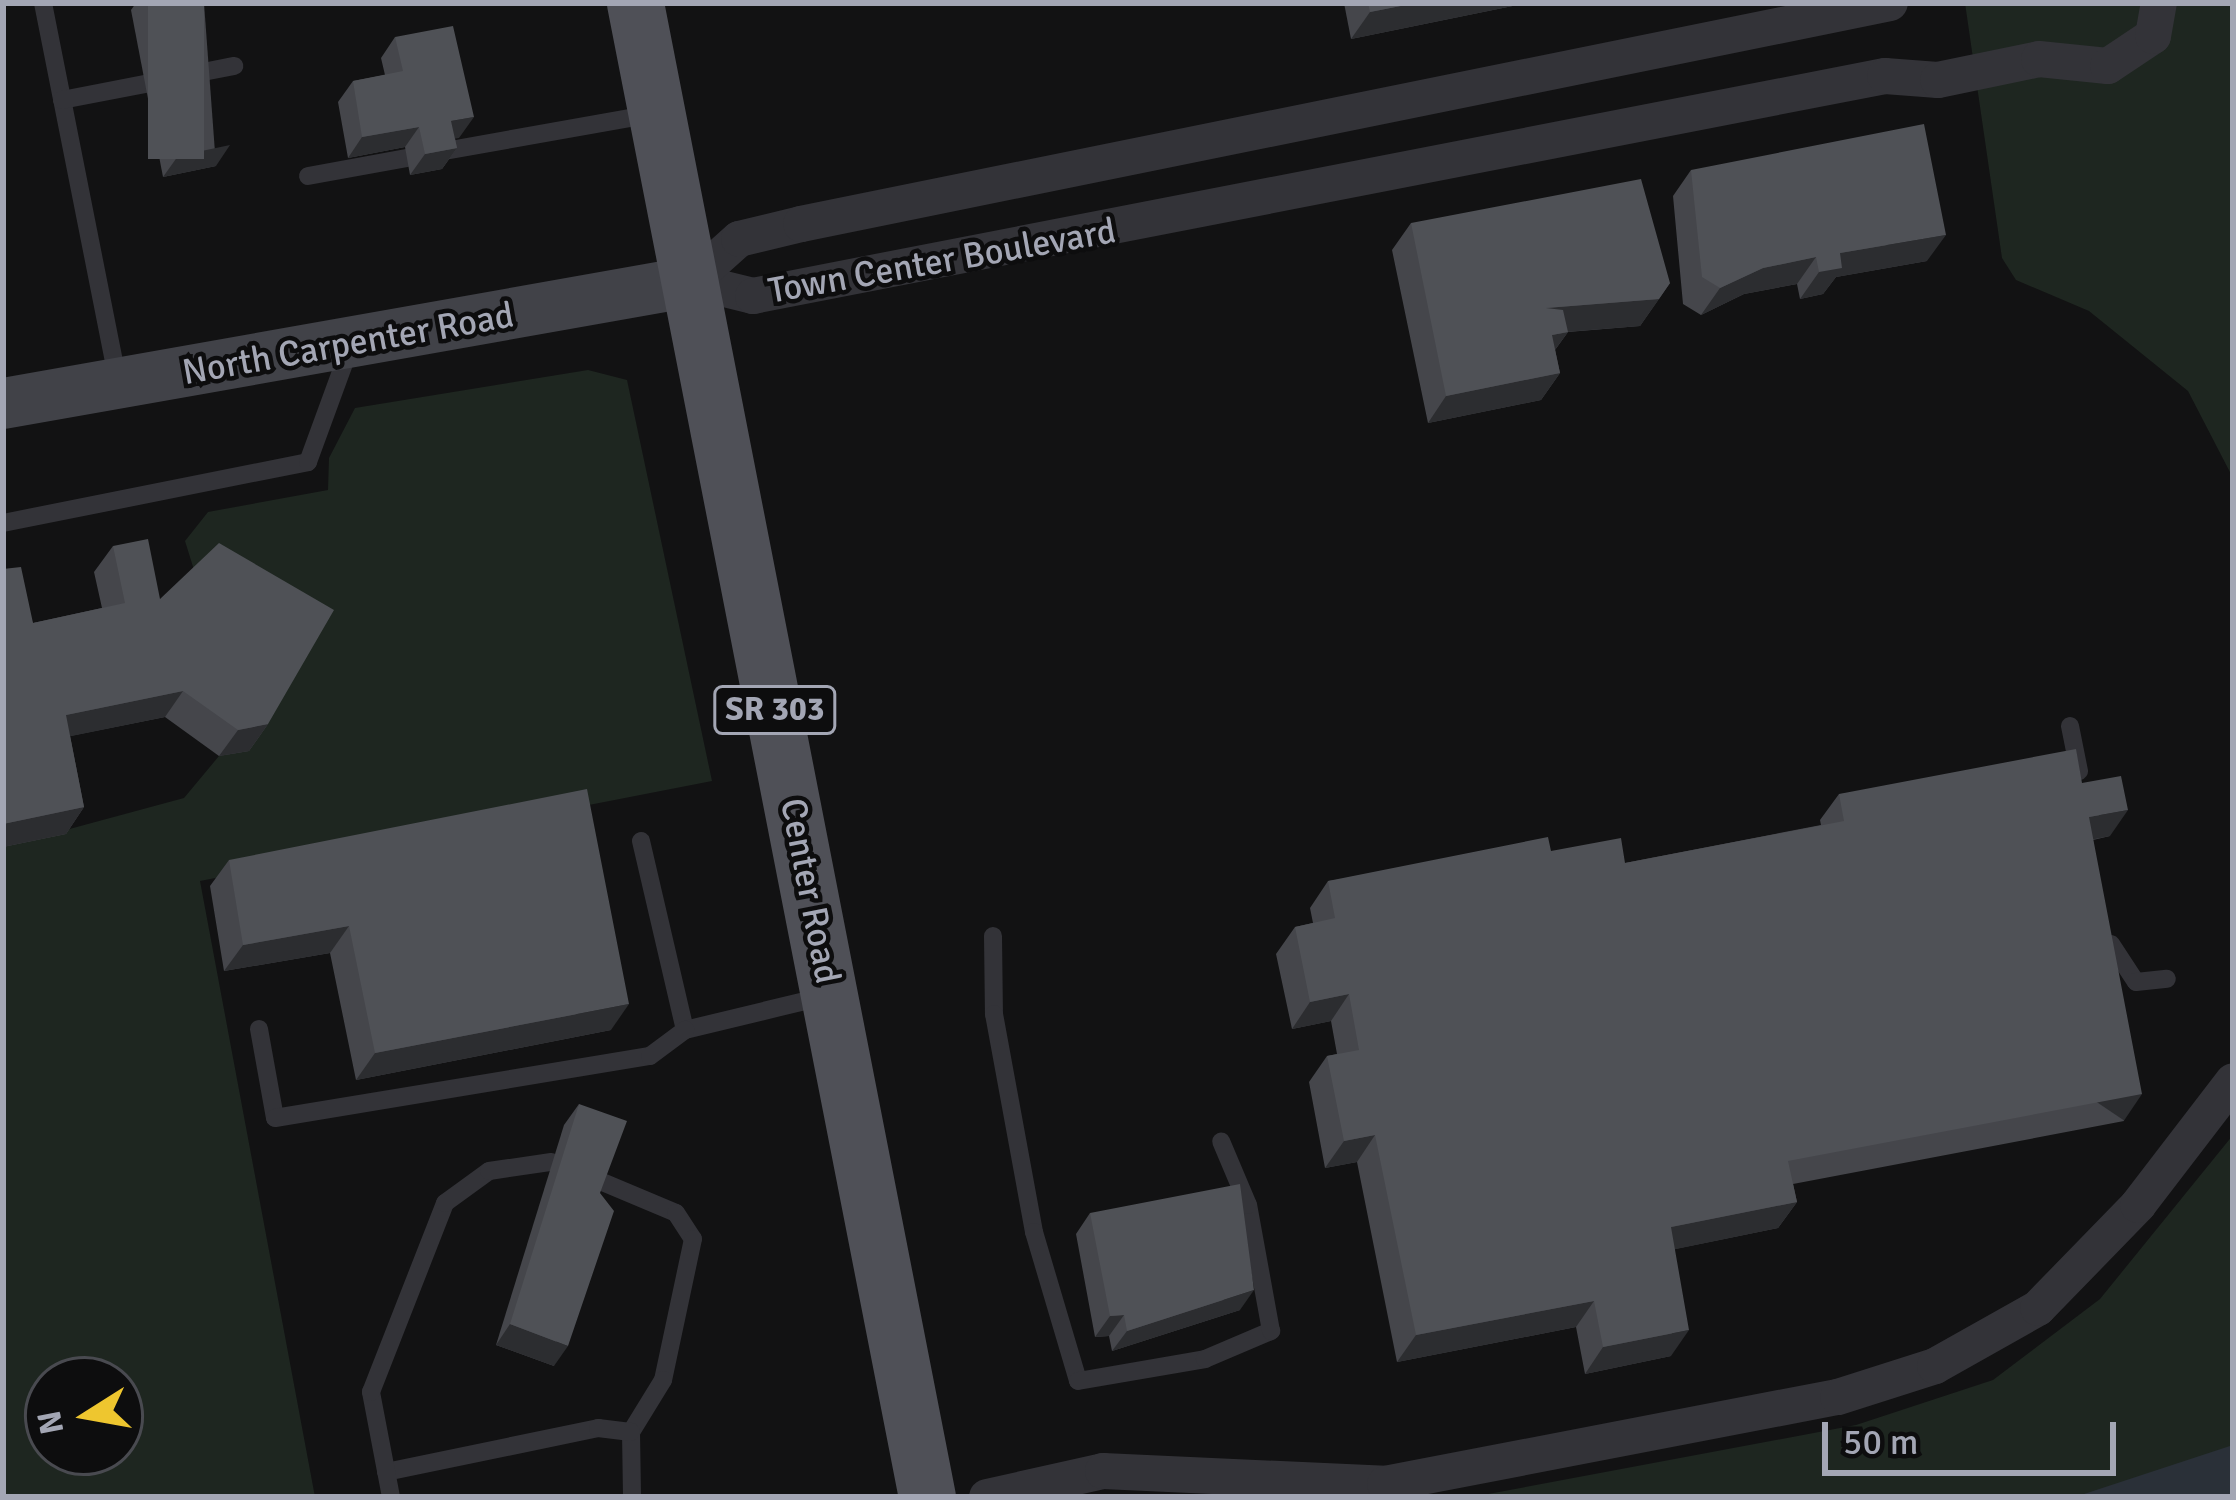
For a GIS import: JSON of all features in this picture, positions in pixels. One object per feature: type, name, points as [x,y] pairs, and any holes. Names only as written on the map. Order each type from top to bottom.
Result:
[{"type":"main road","name":"Center Road","points":[[635,3],[927,1497]]},
{"type":"street","name":"Town Center Boulevard","points":[[692,281],[740,239],[801,224],[1890,3]]},
{"type":"street","name":"Town Center Boulevard","points":[[692,281],[753,296],[1885,76],[1938,80],[2039,59],[2108,66],[2153,36],[2159,3]]},
{"type":"street","name":"North Carpenter Road","points":[[3,403],[692,281]]},
{"type":"street","points":[[988,1497],[1103,1472],[1385,1484],[1838,1397],[1935,1366],[2038,1308],[2138,1205],[2233,1081]]},
{"type":"lane","points":[[43,3],[118,382]]},
{"type":"lane","points":[[199,73],[234,66]]},
{"type":"lane","points":[[62,100],[145,84]]},
{"type":"lane","points":[[439,152],[658,113]]},
{"type":"lane","points":[[308,176],[407,158]]},
{"type":"lane","points":[[3,524],[308,462],[351,345]]},
{"type":"lane","points":[[2070,726],[2085,806]]},
{"type":"lane","points":[[641,841],[685,1030]]},
{"type":"lane","points":[[2108,928],[2118,968],[2136,982],[2167,979]]},
{"type":"lane","points":[[993,936],[994,1014],[1034,1232],[1078,1381],[1204,1359],[1271,1331],[1247,1205],[1221,1141]]},
{"type":"lane","points":[[259,1029],[275,1118],[650,1055],[685,1030],[830,995]]},
{"type":"lane","points":[[391,1497],[371,1392],[445,1203],[489,1171],[550,1162]]},
{"type":"lane","points":[[600,1181],[676,1214],[693,1239],[663,1380],[631,1432],[632,1497]]},
{"type":"lane","points":[[386,1472],[598,1428],[631,1432]]},
{"type":"shaded area","points":[[1965,3],[2233,3],[2233,478],[2188,391],[2089,311],[2016,280],[2002,258]]},
{"type":"shaded area","points":[[588,370],[627,380],[712,781],[200,881],[315,1497],[3,1497],[3,847],[184,798],[219,756],[250,750],[185,541],[208,512],[328,490],[329,458],[355,408]]},
{"type":"shaded area","points":[[2233,1135],[2233,1497],[1472,1497],[1856,1425],[1993,1380],[2100,1299]]},
{"type":"shaded area","points":[[2233,1445],[2233,1497],[2075,1497]]},
{"type":"building","points":[[148,3],[204,3],[204,159],[148,159]]},
{"type":"building","points":[[1368,3],[1416,3],[1370,12]]},
{"type":"building","points":[[453,26],[474,117],[451,121],[457,148],[425,154],[419,127],[362,137],[353,81],[403,71],[395,37]]},
{"type":"building","points":[[1924,124],[1946,235],[1840,253],[1842,268],[1819,272],[1816,257],[1763,268],[1720,288],[1702,277],[1691,170]]},
{"type":"building","points":[[1641,179],[1670,283],[1659,299],[1546,308],[1563,310],[1568,332],[1552,335],[1560,373],[1446,396],[1411,223]]},
{"type":"building","points":[[148,539],[160,599],[219,543],[334,610],[268,724],[238,730],[183,691],[66,715],[84,807],[3,824],[3,569],[21,567],[33,623],[125,603],[113,546]]},
{"type":"building","points":[[2076,749],[2082,783],[2121,776],[2128,810],[2089,817],[2142,1094],[1788,1161],[1797,1202],[1671,1227],[1689,1330],[1603,1347],[1594,1301],[1416,1335],[1375,1135],[1344,1141],[1327,1056],[1359,1050],[1349,994],[1310,1002],[1295,927],[1335,918],[1328,881],[1548,837],[1551,851],[1621,838],[1625,863],[1844,821],[1839,794]]},
{"type":"building","points":[[587,789],[629,1004],[375,1053],[349,926],[243,945],[229,860]]},
{"type":"building","points":[[579,1104],[627,1121],[600,1193],[614,1211],[568,1346],[510,1324]]},
{"type":"building","points":[[1240,1184],[1254,1290],[1127,1331],[1124,1315],[1110,1316],[1090,1213]]}]
